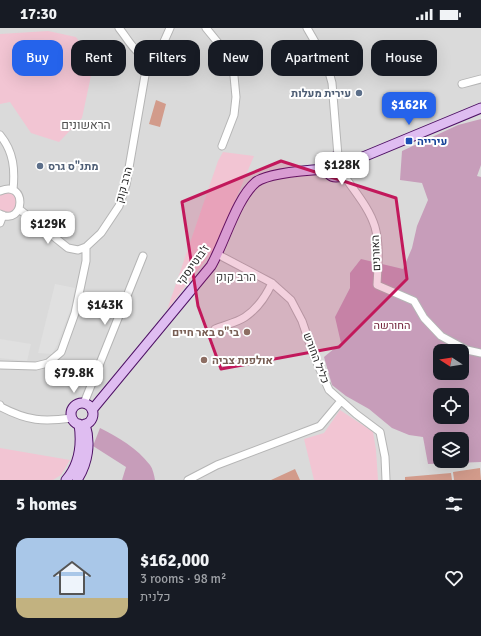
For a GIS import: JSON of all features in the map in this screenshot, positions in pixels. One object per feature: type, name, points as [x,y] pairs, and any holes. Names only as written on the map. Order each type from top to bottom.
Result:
[{"type":"street","points":[[119,28],[134,48]]},
{"type":"street","points":[[165,40],[170,28]]},
{"type":"street","points":[[206,28],[228,55],[234,76],[236,97],[234,115],[222,146]]},
{"type":"street","points":[[307,28],[326,62],[332,83],[338,156]]},
{"type":"street","name":"הרב קוק","points":[[86,247],[100,233],[119,206],[126,185],[145,76]]},
{"type":"street","points":[[462,84],[481,79]]},
{"type":"street","points":[[346,164],[481,108]]},
{"type":"street","points":[[0,135],[10,150],[13,161],[13,190]]},
{"type":"street","points":[[335,156],[343,159],[346,164],[346,169],[340,176],[330,175],[326,169],[326,162],[328,159],[335,156]]},
{"type":"street","name":"ז'בוטינסקי","points":[[88,406],[211,266],[243,197],[257,182],[276,175],[307,170],[326,169]]},
{"type":"street","name":"האורנים","points":[[343,174],[366,207],[375,226],[378,245],[377,285],[414,300],[424,318],[441,336],[467,350],[481,353]]},
{"type":"street","points":[[0,191],[8,189],[13,190],[19,196],[20,200],[19,209],[10,216],[1,215],[0,223]]},
{"type":"street","points":[[0,365],[36,366],[48,362],[61,352],[75,313],[86,261],[86,247],[78,250],[68,248],[19,209]]},
{"type":"street","name":"כליל החורש","points":[[217,254],[272,283],[291,300],[329,390],[380,432],[385,456],[386,480]]},
{"type":"street","points":[[88,406],[143,256]]},
{"type":"street","points":[[215,329],[244,317],[259,306],[268,293],[272,283]]},
{"type":"street","points":[[188,480],[217,465],[320,426],[341,401]]},
{"type":"street","points":[[78,404],[88,406],[92,413],[90,420],[82,424],[76,423],[72,418],[71,411],[73,408],[78,404]]},
{"type":"street","points":[[0,405],[14,414],[29,419],[45,420],[72,418]]},
{"type":"street","points":[[66,480],[77,465],[80,453],[82,424]]},
{"type":"street","points":[[77,480],[84,470],[89,444],[88,434],[82,424]]},
{"type":"highlighted area","points":[[281,161],[396,198],[407,279],[339,347],[221,369],[198,306],[182,202]]},
{"type":"shaded area","points":[[0,28],[481,28],[481,480],[0,480]]},
{"type":"shaded area","points":[[48,31],[76,37],[78,40],[71,40],[71,76],[91,76],[82,118],[59,142],[31,133],[10,102],[0,104],[0,34]]},
{"type":"shaded area","points":[[156,100],[166,104],[160,127],[149,124]]},
{"type":"shaded area","points":[[223,152],[254,156],[215,248],[167,310],[218,161]]},
{"type":"shaded area","points":[[10,191],[17,197],[18,207],[11,213],[0,211],[0,194]]},
{"type":"shaded area","points":[[55,284],[75,288],[71,308],[52,354],[38,353]]},
{"type":"shaded area","points":[[0,339],[31,344],[27,361],[0,358]]},
{"type":"shaded area","points":[[340,410],[373,432],[378,480],[314,480],[304,439],[324,433]]},
{"type":"shaded area","points":[[0,448],[70,460],[61,475],[53,480],[0,480]]},
{"type":"shaded area","points":[[480,468],[481,480],[454,480],[453,472]]},
{"type":"shaded area","points":[[295,469],[300,480],[271,480]]},
{"type":"shaded area","points":[[451,473],[452,480],[405,480],[405,477]]},
{"type":"green space","name":"החורשה","points":[[481,119],[481,165],[477,176],[481,177],[481,462],[469,462],[469,432],[433,432],[433,464],[428,464],[423,437],[409,435],[392,428],[369,409],[346,396],[332,385],[324,357],[341,343],[335,317],[350,288],[350,273],[361,259],[403,269],[412,248],[417,226],[428,200],[422,183],[400,180],[402,151],[458,125]]},
{"type":"green space","points":[[100,428],[120,439],[139,453],[151,467],[155,480],[122,480],[126,467],[93,446]]},
{"type":"place","name":"עירית מעלות","points":[[359,93]]},
{"type":"place","name":"עירייה","points":[[409,141]]},
{"type":"place","name":"מתנ\"ס גרס","points":[[40,166]]},
{"type":"place","name":"בי\"ס באר חיים","points":[[247,332]]},
{"type":"place","name":"אולפנת צביה","points":[[204,360]]},
{"type":"district","name":"הראשונים","points":[[86,125]]},
{"type":"district","name":"הרב קוק","points":[[236,277]]}]
